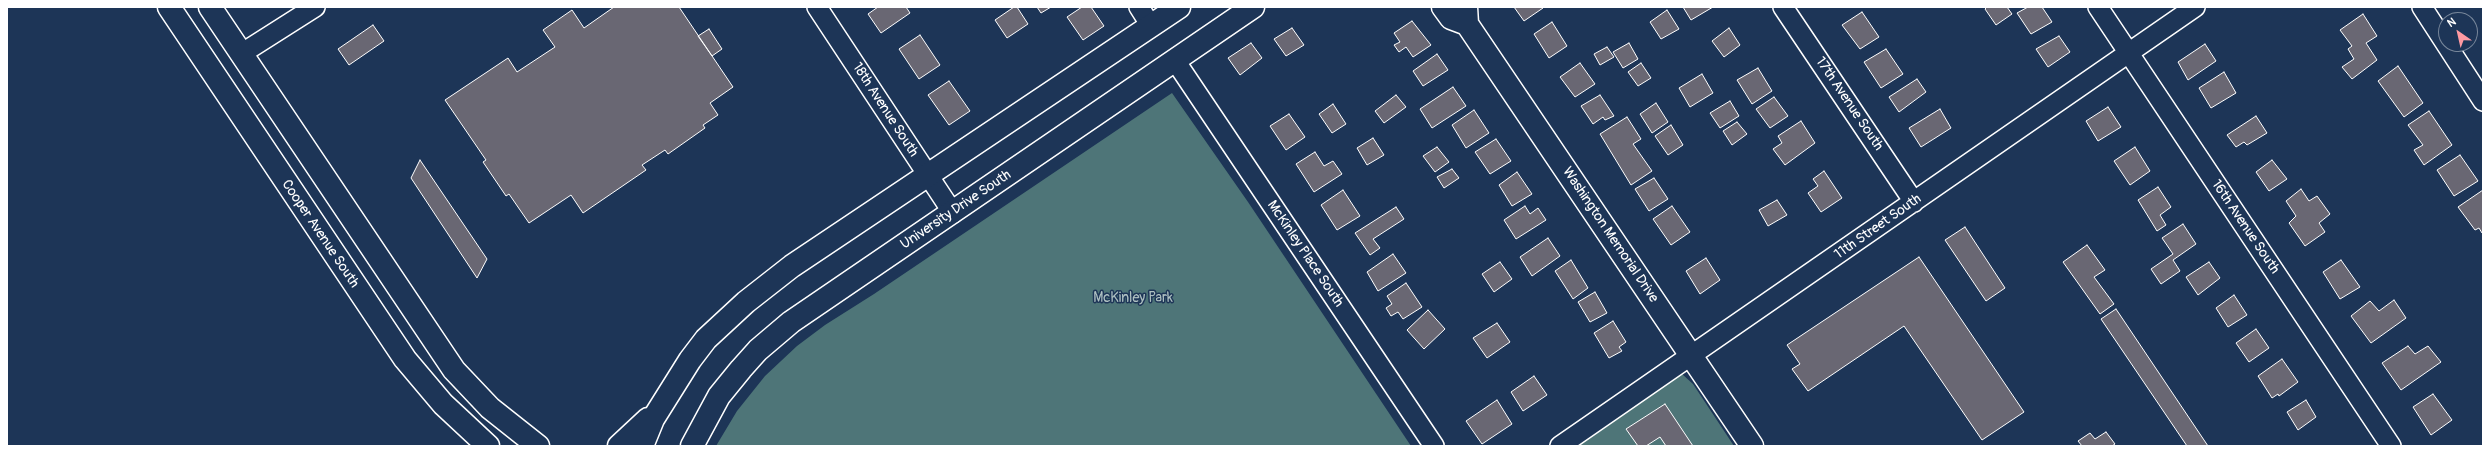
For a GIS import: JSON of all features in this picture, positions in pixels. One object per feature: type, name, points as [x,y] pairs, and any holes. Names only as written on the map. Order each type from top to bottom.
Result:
[{"type":"main road","name":"Cooper Avenue South","points":[[169,7],[405,359],[443,404],[488,446]]},
{"type":"main road","points":[[210,7],[454,370],[490,408],[538,446]]},
{"type":"main road","points":[[642,446],[662,405],[690,360],[725,320],[792,266],[1180,7]]},
{"type":"main road","name":"University Drive South","points":[[692,446],[719,396],[745,364],[774,336],[833,292],[953,213],[1176,62],[1253,7]]},
{"type":"main road","name":"Washington Memorial Drive","points":[[1443,7],[1451,18],[1467,16],[1752,446]]},
{"type":"main road","points":[[619,446],[662,405]]},
{"type":"street","points":[[241,54],[315,7]]},
{"type":"street","name":"18th Avenue South","points":[[817,7],[953,213]]},
{"type":"street","points":[[1139,7],[1151,26]]},
{"type":"street","name":"17th Avenue South","points":[[1783,7],[1914,202]]},
{"type":"street","name":"16th Avenue South","points":[[2098,7],[2391,446]]},
{"type":"street","name":"11th Street South","points":[[1560,446],[2195,7]]},
{"type":"street","points":[[2422,7],[2483,101]]},
{"type":"street","name":"McKinley Place South","points":[[1176,62],[1434,446]]},
{"type":"green space","name":"McKinley Park","points":[[1172,93],[1248,202],[1411,446],[716,446],[737,411],[765,376],[797,346],[825,325],[874,294]]},
{"type":"green space","points":[[1682,374],[1693,384],[1734,446],[1562,446],[1673,375]]},
{"type":"building","points":[[614,7],[679,7],[733,87],[710,103],[718,115],[703,125],[705,128],[668,154],[665,150],[642,165],[646,170],[583,213],[571,195],[529,223],[509,194],[506,196],[483,162],[486,160],[445,100],[508,58],[517,72],[555,47],[543,30],[572,10],[584,28]]},
{"type":"building","points":[[878,7],[906,7],[910,13],[881,33],[868,14]]},
{"type":"building","points":[[1014,7],[1017,7],[1028,24],[1007,38],[995,20]]},
{"type":"building","points":[[1037,7],[1051,7],[1041,13]]},
{"type":"building","points":[[1082,7],[1091,7],[1104,26],[1083,40],[1067,17]]},
{"type":"building","points":[[1514,7],[1542,7],[1543,8],[1524,21]]},
{"type":"building","points":[[1683,7],[1713,7],[1691,20]]},
{"type":"building","points":[[1987,7],[2007,7],[2012,14],[1996,25],[1985,9]]},
{"type":"building","points":[[2028,7],[2042,7],[2052,22],[2031,34],[2017,13]]},
{"type":"building","points":[[1667,10],[1679,29],[1661,39],[1650,22]]},
{"type":"building","points":[[1862,12],[1879,37],[1860,49],[1842,25]]},
{"type":"building","points":[[2363,14],[2377,36],[2366,43],[2377,60],[2352,79],[2342,67],[2354,59],[2348,49],[2352,46],[2340,30]]},
{"type":"building","points":[[1412,21],[1431,45],[1413,57],[1406,47],[1399,52],[1394,45],[1400,42],[1394,33]]},
{"type":"building","points":[[1552,22],[1567,46],[1549,58],[1534,34]]},
{"type":"building","points":[[373,25],[384,41],[349,65],[338,49]]},
{"type":"building","points":[[1292,28],[1304,45],[1286,56],[1274,39]]},
{"type":"building","points":[[1729,28],[1740,45],[1724,57],[1712,41]]},
{"type":"building","points":[[709,29],[722,49],[712,56],[698,36]]},
{"type":"building","points":[[920,35],[940,65],[919,79],[899,49]]},
{"type":"building","points":[[2059,36],[2070,52],[2048,67],[2036,49]]},
{"type":"building","points":[[1251,43],[1262,58],[1240,75],[1228,58]]},
{"type":"building","points":[[1629,43],[1638,59],[1623,68],[1613,52]]},
{"type":"building","points":[[2205,44],[2216,61],[2188,80],[2178,62]]},
{"type":"building","points":[[1607,47],[1614,57],[1600,65],[1594,54]]},
{"type":"building","points":[[1886,49],[1903,74],[1881,88],[1864,62]]},
{"type":"building","points":[[1437,54],[1448,70],[1423,86],[1413,71]]},
{"type":"building","points":[[1580,63],[1595,84],[1575,97],[1560,77]]},
{"type":"building","points":[[1641,63],[1651,78],[1638,86],[1628,72]]},
{"type":"building","points":[[2398,66],[2423,103],[2404,117],[2378,81]]},
{"type":"building","points":[[1758,68],[1772,91],[1752,104],[1737,80]]},
{"type":"building","points":[[2224,72],[2236,93],[2211,108],[2199,88]]},
{"type":"building","points":[[1702,74],[1713,93],[1690,107],[1679,88]]},
{"type":"building","points":[[1917,79],[1926,92],[1899,112],[1889,97]]},
{"type":"building","points":[[949,81],[970,111],[949,125],[928,95]]},
{"type":"building","points":[[1453,87],[1466,106],[1432,128],[1420,109]]},
{"type":"building","points":[[1396,95],[1406,107],[1384,123],[1375,111]]},
{"type":"building","points":[[1600,95],[1614,116],[1605,120],[1603,117],[1593,124],[1581,106]]},
{"type":"building","points":[[1774,97],[1788,116],[1770,128],[1756,109]]},
{"type":"building","points":[[1730,101],[1739,116],[1720,128],[1710,113]]},
{"type":"building","points":[[1656,103],[1668,122],[1652,133],[1640,114]]},
{"type":"building","points":[[1333,104],[1346,124],[1332,133],[1319,114]]},
{"type":"building","points":[[2108,107],[2121,127],[2098,141],[2086,121]]},
{"type":"building","points":[[1940,109],[1951,128],[1921,147],[1909,128]]},
{"type":"building","points":[[1474,110],[1489,133],[1466,148],[1452,125]]},
{"type":"building","points":[[2429,111],[2452,145],[2424,165],[2414,150],[2423,145],[2408,125]]},
{"type":"building","points":[[1289,114],[1305,137],[1286,150],[1270,126]]},
{"type":"building","points":[[2256,116],[2267,133],[2247,145],[2244,142],[2236,147],[2227,135]]},
{"type":"building","points":[[1627,117],[1641,139],[1633,144],[1652,171],[1631,185],[1600,134]]},
{"type":"building","points":[[1801,121],[1815,143],[1785,165],[1773,149],[1782,143],[1778,136]]},
{"type":"building","points":[[1737,122],[1747,134],[1732,145],[1723,131]]},
{"type":"building","points":[[1671,125],[1683,145],[1668,155],[1655,136]]},
{"type":"building","points":[[1373,138],[1384,155],[1367,165],[1357,148]]},
{"type":"building","points":[[1496,139],[1511,161],[1490,174],[1475,152]]},
{"type":"building","points":[[1437,147],[1449,162],[1435,172],[1423,156]]},
{"type":"building","points":[[2135,147],[2150,171],[2130,185],[2114,161]]},
{"type":"building","points":[[1315,152],[1324,166],[1333,161],[1342,174],[1314,192],[1296,164]]},
{"type":"building","points":[[2460,155],[2478,181],[2454,196],[2437,170]]},
{"type":"building","points":[[420,160],[487,259],[477,278],[411,178]]},
{"type":"building","points":[[2272,160],[2287,179],[2269,191],[2256,172]]},
{"type":"building","points":[[1452,169],[1459,178],[1444,188],[1437,177]]},
{"type":"building","points":[[1824,171],[1842,198],[1821,212],[1808,193],[1818,186],[1813,179]]},
{"type":"building","points":[[1517,172],[1532,194],[1512,206],[1499,185]]},
{"type":"building","points":[[1654,178],[1668,199],[1649,211],[1635,189]]},
{"type":"building","points":[[2158,187],[2171,207],[2160,215],[2166,225],[2157,231],[2138,200]]},
{"type":"building","points":[[2301,189],[2309,201],[2317,196],[2330,214],[2319,223],[2325,232],[2305,246],[2289,223],[2296,216],[2286,201]]},
{"type":"building","points":[[1343,190],[1360,216],[1337,230],[1321,205]]},
{"type":"building","points":[[2483,190],[2482,233],[2479,228],[2475,230],[2458,207]]},
{"type":"building","points":[[1777,200],[1787,215],[1768,226],[1759,210]]},
{"type":"building","points":[[1525,206],[1530,214],[1538,208],[1546,220],[1516,239],[1504,220]]},
{"type":"building","points":[[1672,206],[1690,232],[1671,245],[1653,219]]},
{"type":"building","points":[[1396,207],[1404,219],[1373,239],[1380,248],[1370,255],[1355,233]]},
{"type":"building","points":[[2183,224],[2196,244],[2173,260],[2180,271],[2161,284],[2151,269],[2173,254],[2162,238]]},
{"type":"building","points":[[1965,227],[2005,288],[1986,301],[1945,240]]},
{"type":"building","points":[[1548,238],[1560,256],[1532,276],[1520,257]]},
{"type":"building","points":[[2087,245],[2105,270],[2094,277],[2114,304],[2100,314],[2063,262]]},
{"type":"building","points":[[1393,254],[1406,273],[1378,291],[1367,272]]},
{"type":"building","points":[[1919,257],[2024,412],[1982,440],[1904,326],[1808,391],[1792,369],[1800,364],[1787,345]]},
{"type":"building","points":[[1706,258],[1720,280],[1700,294],[1686,271]]},
{"type":"building","points":[[1571,260],[1588,288],[1573,299],[1555,271]]},
{"type":"building","points":[[2341,260],[2360,287],[2340,299],[2323,272]]},
{"type":"building","points":[[1500,262],[1512,279],[1494,292],[1482,274]]},
{"type":"building","points":[[2209,262],[2220,278],[2198,295],[2186,277]]},
{"type":"building","points":[[1406,283],[1422,307],[1403,319],[1398,312],[1391,316],[1386,308],[1392,304],[1387,296]]},
{"type":"building","points":[[1595,292],[1607,313],[1590,322],[1578,302]]},
{"type":"building","points":[[2234,295],[2247,315],[2228,327],[2216,308]]},
{"type":"building","points":[[2394,300],[2406,318],[2371,343],[2351,316],[2370,301],[2379,311]]},
{"type":"building","points":[[2116,309],[2208,446],[2187,446],[2101,319]]},
{"type":"building","points":[[1428,310],[1445,329],[1424,349],[1407,330]]},
{"type":"building","points":[[1613,321],[1626,342],[1619,347],[1622,351],[1609,358],[1594,333]]},
{"type":"building","points":[[1497,323],[1510,342],[1487,358],[1473,338]]},
{"type":"building","points":[[2256,329],[2269,348],[2249,362],[2236,343]]},
{"type":"building","points":[[2408,346],[2415,354],[2428,346],[2441,362],[2401,390],[2382,363]]},
{"type":"building","points":[[2282,359],[2298,382],[2279,396],[2278,394],[2272,398],[2258,376]]},
{"type":"building","points":[[1534,376],[1547,395],[1523,411],[1511,392]]},
{"type":"building","points":[[2433,394],[2452,420],[2431,435],[2413,407]]},
{"type":"building","points":[[1497,400],[1512,424],[1482,444],[1466,421]]},
{"type":"building","points":[[2306,400],[2316,417],[2298,430],[2287,412]]},
{"type":"building","points":[[1665,404],[1693,446],[1666,446],[1660,437],[1646,446],[1638,446],[1626,429]]},
{"type":"building","points":[[2106,432],[2115,444],[2112,446],[2082,446],[2078,441],[2090,433],[2095,439]]}]
